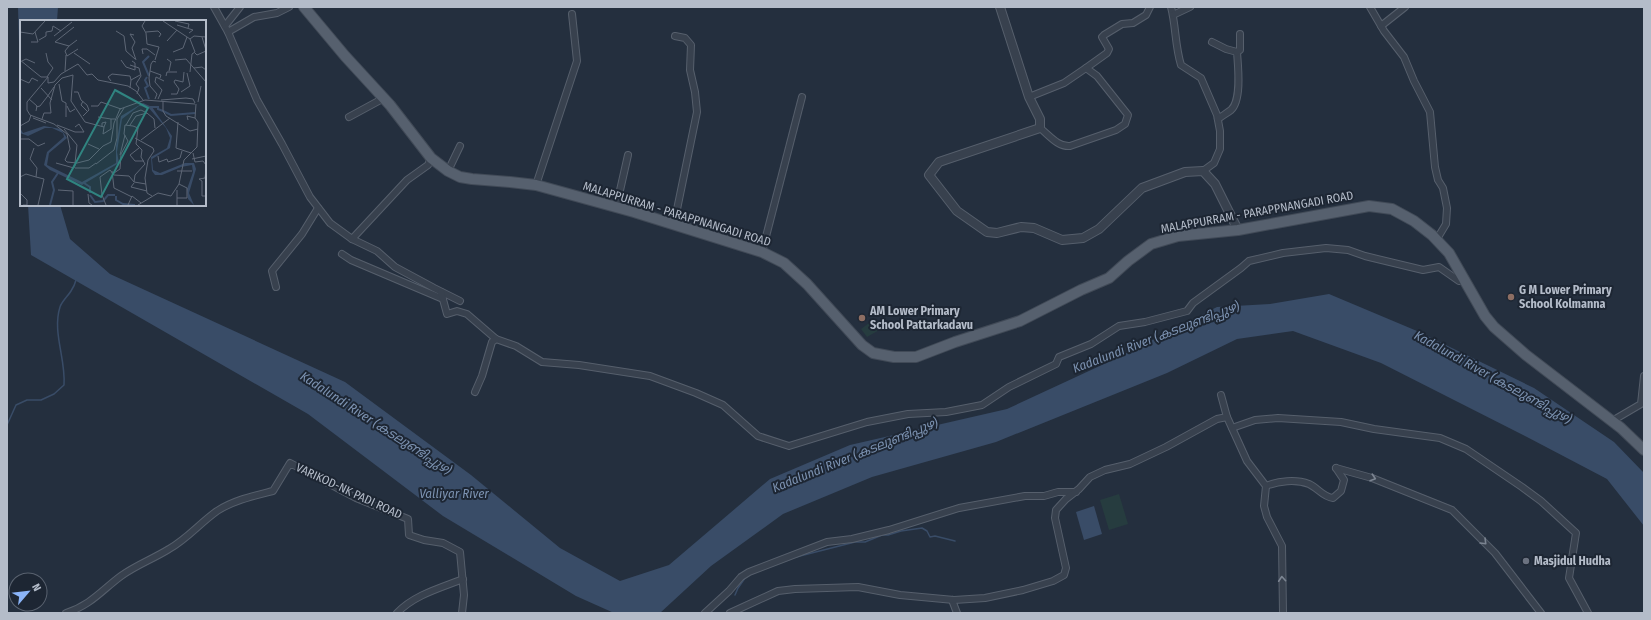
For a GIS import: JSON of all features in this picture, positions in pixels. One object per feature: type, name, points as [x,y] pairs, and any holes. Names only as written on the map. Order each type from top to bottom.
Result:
[{"type":"main road","name":"MALAPPURRAM - PARAPPNANGADI ROAD","points":[[304,7],[345,56],[384,98],[432,158],[448,171],[460,177],[472,179],[536,185],[674,224],[762,252],[784,263],[807,284],[862,345],[873,353],[894,357],[916,356],[1020,321],[1081,290],[1109,278],[1128,261],[1151,244],[1178,236],[1238,230],[1369,206],[1392,209],[1414,221],[1437,239],[1449,253],[1485,316],[1494,327],[1526,355],[1612,421],[1644,450]]},
{"type":"street","points":[[214,7],[228,32],[257,100],[310,197],[330,223],[352,239],[377,252],[395,266],[460,301]]},
{"type":"street","points":[[225,26],[240,7]]},
{"type":"street","points":[[228,32],[254,16],[277,13],[289,7]]},
{"type":"street","points":[[1000,7],[1029,97],[1040,119],[1040,128]]},
{"type":"street","points":[[1029,97],[1064,83],[1107,53],[1109,49],[1102,37],[1122,24],[1133,23],[1146,15],[1150,7]]},
{"type":"street","points":[[1040,128],[939,162],[929,175],[957,211],[987,232],[997,233],[1021,227],[1034,228],[1062,240],[1083,238],[1099,228],[1142,188],[1185,172],[1204,171],[1214,163],[1220,149],[1218,119],[1201,78],[1181,65],[1175,42],[1171,7]]},
{"type":"street","points":[[1173,15],[1190,7]]},
{"type":"street","points":[[1370,7],[1381,26],[1404,58],[1430,112],[1435,167],[1438,180],[1443,188],[1447,208],[1446,224],[1437,239]]},
{"type":"street","points":[[1381,26],[1406,7]]},
{"type":"street","points":[[536,185],[577,62],[572,14]]},
{"type":"street","points":[[1218,119],[1232,109],[1238,95],[1237,52],[1240,50],[1241,46],[1240,34]]},
{"type":"street","points":[[674,224],[697,112],[695,92],[690,70],[691,45],[685,38],[675,36]]},
{"type":"street","points":[[1212,42],[1226,49],[1237,52]]},
{"type":"street","points":[[1040,128],[1064,146],[1082,143],[1116,130],[1126,124],[1128,115],[1097,76],[1086,68]]},
{"type":"street","points":[[762,252],[802,97]]},
{"type":"street","points":[[349,117],[384,98]]},
{"type":"street","points":[[448,171],[460,146]]},
{"type":"street","points":[[616,208],[628,154]]},
{"type":"street","points":[[352,239],[407,180],[428,165],[432,158]]},
{"type":"street","points":[[1204,171],[1215,184],[1238,230]]},
{"type":"street","points":[[276,287],[272,271],[302,234],[318,208]]},
{"type":"street","points":[[441,292],[447,314],[457,311],[467,314],[496,339],[516,346],[542,362],[579,365],[657,378],[723,405],[758,436],[789,446],[867,422],[908,414],[946,412],[982,405],[1009,387],[1056,364],[1059,357],[1091,344],[1119,326],[1145,322],[1187,311],[1193,303],[1241,268],[1249,260],[1283,253],[1326,248],[1348,250],[1365,256],[1423,270],[1439,267],[1459,281],[1464,279]]},
{"type":"street","points":[[342,254],[351,260],[443,299]]},
{"type":"street","points":[[475,392],[482,376],[492,342],[496,339]]},
{"type":"street","points":[[1612,421],[1641,404],[1644,376]]},
{"type":"street","points":[[1221,395],[1232,428],[1247,461],[1266,486],[1264,506],[1267,517],[1282,546],[1283,613]]},
{"type":"street","points":[[730,613],[778,591],[795,589],[858,587],[900,595],[952,600],[985,598],[1023,590],[1053,581],[1064,576],[1066,568],[1055,518],[1056,510],[1066,499],[1076,492],[1090,477],[1105,470],[1130,464],[1166,447],[1217,419],[1228,417]]},
{"type":"street","points":[[1232,428],[1265,418],[1341,422],[1374,429],[1440,438],[1466,449],[1541,501],[1576,533],[1570,578],[1588,613]]},
{"type":"street","name":"VARIKOD-NK PADI ROAD","points":[[66,613],[77,610],[98,596],[121,576],[169,549],[185,538],[216,512],[239,499],[273,491],[290,463],[356,498],[408,519],[409,535],[424,540],[443,543],[460,552],[464,595],[462,613]]},
{"type":"street","points":[[1266,486],[1282,481],[1309,484],[1327,498],[1332,498],[1341,491],[1344,480],[1336,468],[1372,478],[1452,510],[1495,553],[1541,613]]},
{"type":"street","points":[[705,613],[729,591],[741,577],[749,572],[827,542],[852,539],[889,530],[959,508],[993,501],[1025,496],[1044,496],[1058,492],[1076,492]]},
{"type":"street","points":[[396,613],[404,605],[427,593],[463,579]]},
{"type":"street","points":[[952,600],[957,613]]},
{"type":"green space","points":[[876,321],[881,329],[867,337],[861,329],[869,323]]},
{"type":"green space","points":[[1119,494],[1128,524],[1109,530],[1100,500]]},
{"type":"water","points":[[18,7],[58,7],[57,20],[20,20],[20,81]]},
{"type":"water","name":"Valliyar River","points":[[28,206],[60,206],[70,239],[110,274],[345,382],[471,475],[560,548],[620,581],[669,565],[770,479],[850,445],[1007,409],[1117,358],[1217,307],[1270,304],[1329,294],[1417,331],[1534,388],[1614,442],[1644,473],[1644,526],[1607,479],[1381,363],[1293,331],[1237,339],[1167,373],[996,442],[872,477],[783,514],[711,566],[660,613],[614,613],[576,596],[443,516],[308,414],[31,255]]},
{"type":"water","points":[[1094,506],[1102,534],[1084,540],[1076,512]]},
{"type":"waterway","points":[[7,425],[16,405],[27,400],[41,400],[54,394],[64,385],[63,365],[58,336],[58,316],[60,307],[72,290],[76,280]]},
{"type":"waterway","points":[[796,557],[855,542],[865,542],[882,535],[922,528],[927,531],[930,537],[935,536],[955,541]]},
{"type":"waterway","points":[[735,595],[745,578]]},
{"type":"place","name":"G M Lower Primary School Kolmanna","points":[[1511,297]]},
{"type":"place","name":"AM Lower Primary School Pattarkadavu","points":[[862,318]]},
{"type":"place","name":"Masjidul Hudha","points":[[1526,561]]},
{"type":"water label","name":"Kadalundi River (കടലുണ്ടിപ്പുഴ)","points":[[1156,337]]},
{"type":"water label","name":"Kadalundi River (കടലുണ്ടിപ്പുഴ)","points":[[1493,377]]},
{"type":"water label","name":"Kadalundi River (കടലുണ്ടിപ്പുഴ)","points":[[376,423]]},
{"type":"water label","name":"Kadalundi River (കടലുണ്ടിപ്പുഴ)","points":[[855,455]]}]
